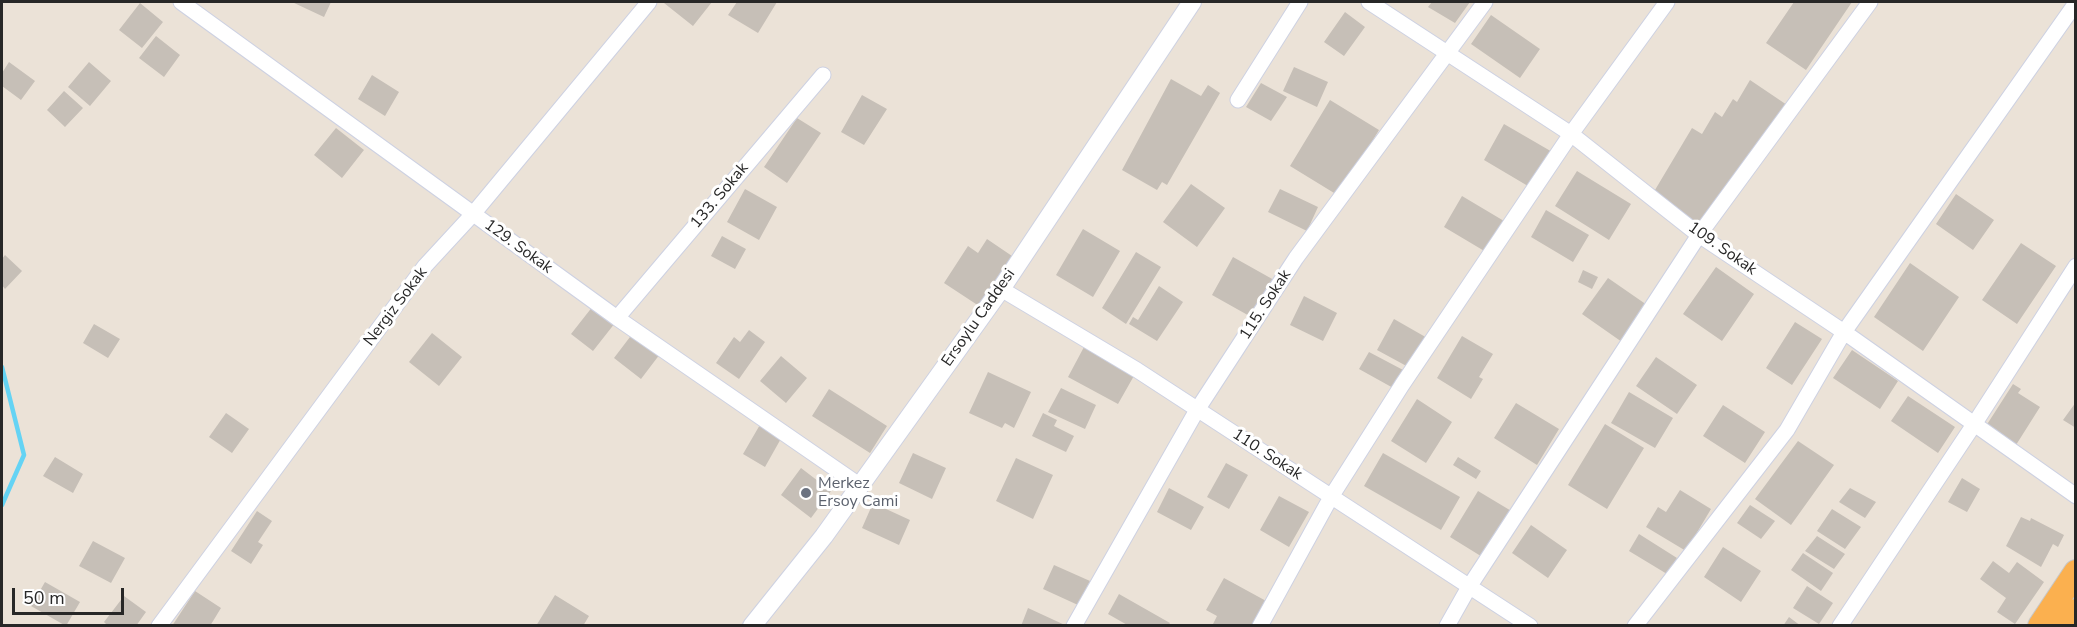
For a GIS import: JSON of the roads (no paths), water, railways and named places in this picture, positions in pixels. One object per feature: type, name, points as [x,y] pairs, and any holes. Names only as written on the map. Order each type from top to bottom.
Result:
[{"type":"highway","points":[[2040,626],[2076,572]]},
{"type":"highway","points":[[2066,626],[2076,611]]},
{"type":"street","name":"129. Sokak","points":[[181,2],[617,318],[859,485]]},
{"type":"street","name":"Nergiz Sokak","points":[[159,626],[425,266],[473,214],[649,2]]},
{"type":"street","name":"Ersoylu Caddesi","points":[[752,626],[824,536],[1001,289],[1192,2]]},
{"type":"street","points":[[1238,100],[1300,2]]},
{"type":"street","name":"109. Sokak","points":[[1369,2],[1571,134],[1699,235],[1844,332],[2076,496]]},
{"type":"street","name":"115. Sokak","points":[[1074,626],[1197,410],[1296,258],[1449,54],[1485,2]]},
{"type":"street","points":[[1260,626],[1331,497],[1402,385],[1571,134],[1667,2]]},
{"type":"street","points":[[1447,626],[1469,587],[1699,235],[1870,2]]},
{"type":"street","points":[[1635,626],[1787,430],[1844,332],[2076,3]]},
{"type":"street","name":"133. Sokak","points":[[617,318],[823,75]]},
{"type":"street","points":[[1840,626],[1974,426],[2076,267]]},
{"type":"street","name":"110. Sokak","points":[[1001,289],[1137,370],[1530,626]]},
{"type":"waterway","points":[[2,367],[24,455],[2,505]]},
{"type":"place","name":"Merkez Ersoy Cami","points":[[806,493]]}]
